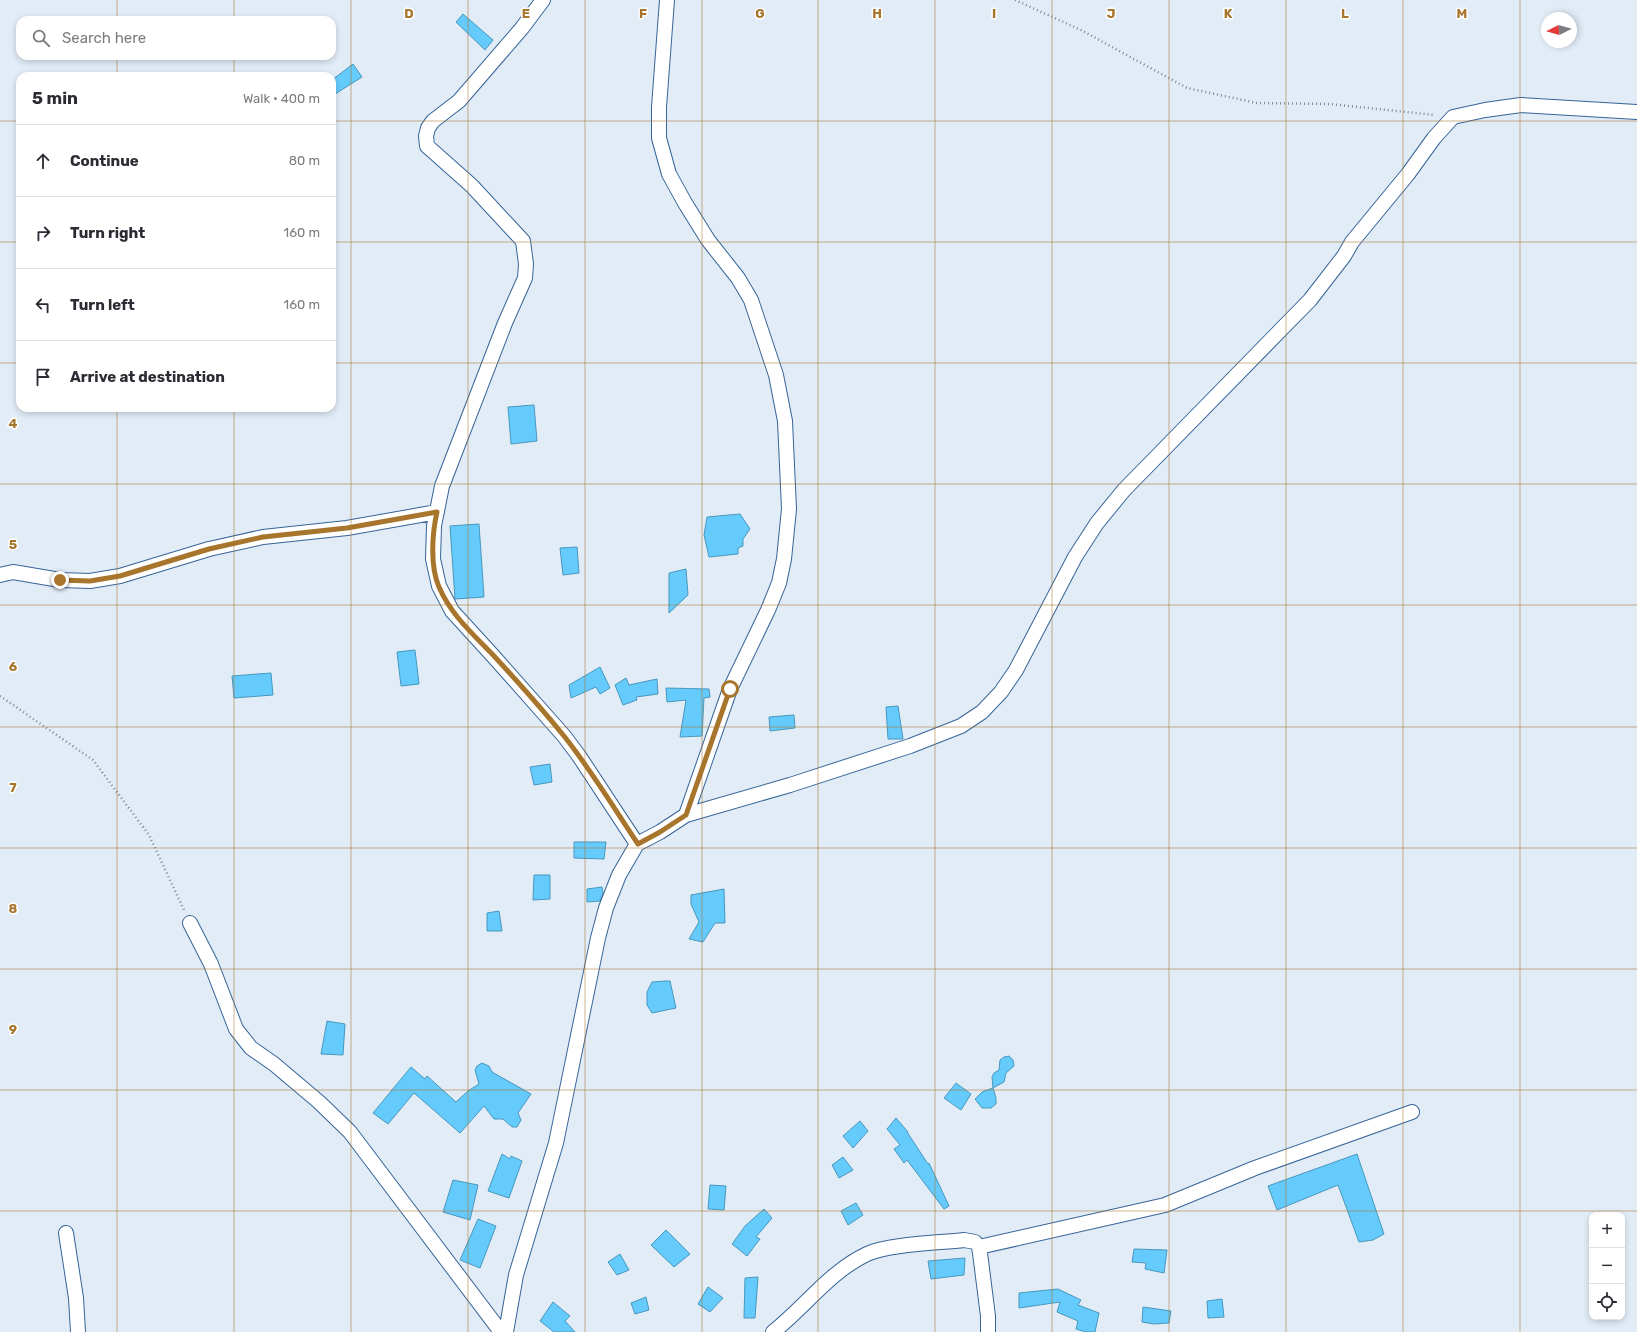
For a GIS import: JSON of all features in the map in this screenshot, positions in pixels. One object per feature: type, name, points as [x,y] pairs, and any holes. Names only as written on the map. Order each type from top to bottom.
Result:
[{"type":"street","points":[[543,0],[522,28],[459,101],[433,121],[428,128],[426,136],[427,146],[472,186],[524,242],[526,264],[525,278],[505,323],[442,486],[434,526],[434,559],[438,586],[452,611],[564,736],[638,844]]},
{"type":"street","points":[[667,0],[659,107],[659,138],[669,174],[684,203],[708,240],[738,278],[751,300],[776,375],[784,421],[789,509],[784,559],[779,583],[768,610],[730,689],[686,815]]},
{"type":"street","points":[[506,1332],[516,1275],[556,1143],[598,938],[606,908],[619,875],[638,844],[686,815],[790,785],[910,746],[961,726],[982,712],[1001,692],[1016,670],[1075,558],[1097,523],[1124,490],[1310,300],[1344,256],[1352,242],[1408,174],[1434,138],[1453,117],[1485,110],[1521,105],[1637,112]]},
{"type":"street","points":[[0,575],[13,572],[60,580],[90,581],[120,576],[209,549],[263,537],[347,528],[437,512]]},
{"type":"street","points":[[190,923],[211,964],[236,1029],[251,1048],[274,1064],[320,1102],[350,1132],[501,1332]]},
{"type":"street","points":[[979,1247],[1166,1205],[1255,1168],[1412,1112]]},
{"type":"street","points":[[66,1233],[76,1298],[78,1332]]},
{"type":"street","points":[[773,1332],[790,1319],[835,1274],[868,1254],[890,1248],[964,1240],[975,1242],[979,1247],[988,1316],[988,1332]]},
{"type":"path","points":[[1015,0],[1080,30],[1187,88],[1257,103],[1330,104],[1453,117]]},
{"type":"path","points":[[0,696],[93,760],[148,836],[190,923]]},
{"type":"building","points":[[463,14],[493,40],[485,50],[456,22]]},
{"type":"building","points":[[353,64],[362,77],[336,93],[336,77]]},
{"type":"building","points":[[534,405],[537,441],[511,444],[508,407]]},
{"type":"building","points":[[740,514],[750,529],[743,539],[743,546],[738,548],[738,554],[709,557],[704,535],[707,517]]},
{"type":"building","points":[[479,524],[484,597],[455,599],[450,526]]},
{"type":"building","points":[[577,547],[579,573],[563,575],[560,548]]},
{"type":"building","points":[[686,569],[688,595],[669,613],[669,573]]},
{"type":"building","points":[[415,650],[419,684],[401,686],[397,652]]},
{"type":"building","points":[[600,667],[610,688],[600,694],[596,687],[571,698],[569,685]]},
{"type":"building","points":[[271,673],[273,695],[234,698],[232,676]]},
{"type":"building","points":[[626,678],[629,685],[657,679],[658,694],[636,697],[637,700],[623,705],[615,685]]},
{"type":"building","points":[[666,688],[709,689],[710,697],[704,698],[702,736],[680,737],[686,700],[667,702]]},
{"type":"building","points":[[898,706],[903,739],[888,739],[886,707]]},
{"type":"building","points":[[794,715],[795,728],[770,731],[769,717]]},
{"type":"building","points":[[550,764],[552,782],[534,785],[530,767]]},
{"type":"building","points":[[574,842],[606,842],[604,859],[574,858]]},
{"type":"building","points":[[534,875],[550,875],[550,899],[533,900]]},
{"type":"building","points":[[602,887],[603,893],[600,901],[587,902],[587,889]]},
{"type":"building","points":[[724,889],[725,923],[715,923],[703,942],[689,939],[699,922],[691,904],[691,895]]},
{"type":"building","points":[[499,911],[502,931],[487,931],[487,913]]},
{"type":"building","points":[[670,981],[676,1008],[652,1013],[647,1005],[647,992],[652,982]]},
{"type":"building","points":[[327,1021],[345,1024],[343,1055],[321,1054]]},
{"type":"building","points":[[1009,1056],[1013,1060],[1014,1066],[1006,1073],[1004,1082],[993,1088],[992,1077],[994,1073],[999,1070],[1000,1060]]},
{"type":"building","points":[[482,1063],[489,1066],[492,1072],[531,1094],[518,1113],[521,1120],[517,1127],[512,1127],[503,1119],[494,1119],[484,1106],[460,1133],[414,1093],[388,1124],[373,1113],[411,1067],[425,1079],[427,1076],[456,1102],[468,1091],[479,1084],[475,1070],[477,1066]]},
{"type":"building","points":[[956,1083],[971,1094],[961,1110],[944,1098]]},
{"type":"building","points":[[993,1088],[996,1104],[991,1108],[982,1108],[975,1099],[982,1092]]},
{"type":"building","points":[[896,1118],[908,1132],[928,1164],[929,1163],[949,1206],[944,1209],[907,1160],[904,1163],[894,1149],[900,1145],[887,1129]]},
{"type":"building","points":[[860,1121],[868,1131],[853,1148],[843,1136]]},
{"type":"building","points":[[502,1154],[510,1159],[511,1156],[522,1161],[509,1198],[488,1191]]},
{"type":"building","points":[[1357,1154],[1384,1234],[1373,1240],[1359,1242],[1338,1185],[1277,1210],[1268,1186]]},
{"type":"building","points":[[843,1157],[853,1170],[839,1178],[832,1165]]},
{"type":"building","points":[[453,1180],[478,1185],[470,1220],[443,1212]]},
{"type":"building","points":[[710,1185],[726,1186],[724,1210],[708,1209]]},
{"type":"building","points":[[856,1203],[863,1215],[848,1225],[841,1211]]},
{"type":"building","points":[[764,1209],[772,1218],[756,1237],[760,1239],[747,1256],[732,1244],[745,1226]]},
{"type":"building","points":[[478,1219],[496,1226],[480,1268],[460,1260]]},
{"type":"building","points":[[666,1230],[690,1254],[674,1267],[651,1245]]},
{"type":"building","points":[[1134,1249],[1167,1250],[1164,1273],[1145,1269],[1146,1263],[1132,1262]]},
{"type":"building","points":[[620,1254],[629,1270],[617,1275],[608,1262]]},
{"type":"building","points":[[965,1258],[964,1275],[931,1279],[928,1261]]},
{"type":"building","points":[[758,1277],[755,1318],[744,1318],[745,1278]]},
{"type":"building","points":[[708,1287],[723,1298],[710,1312],[698,1304]]},
{"type":"building","points":[[1058,1289],[1081,1300],[1078,1305],[1099,1313],[1095,1332],[1086,1332],[1076,1329],[1078,1321],[1057,1312],[1060,1302],[1019,1308],[1019,1293]]},
{"type":"building","points":[[646,1297],[649,1310],[635,1314],[631,1303]]},
{"type":"building","points":[[1222,1299],[1224,1317],[1208,1318],[1207,1301]]},
{"type":"building","points":[[553,1302],[570,1316],[565,1321],[575,1332],[554,1332],[540,1321]]},
{"type":"building","points":[[1143,1307],[1171,1311],[1169,1323],[1154,1324],[1142,1322]]},
{"type":"route","points":[[60,580],[90,581],[120,576],[156,566],[182,556],[263,537],[347,528],[437,512],[434,526],[434,559],[438,586],[452,611],[564,736],[638,844],[686,815],[730,689]]}]
